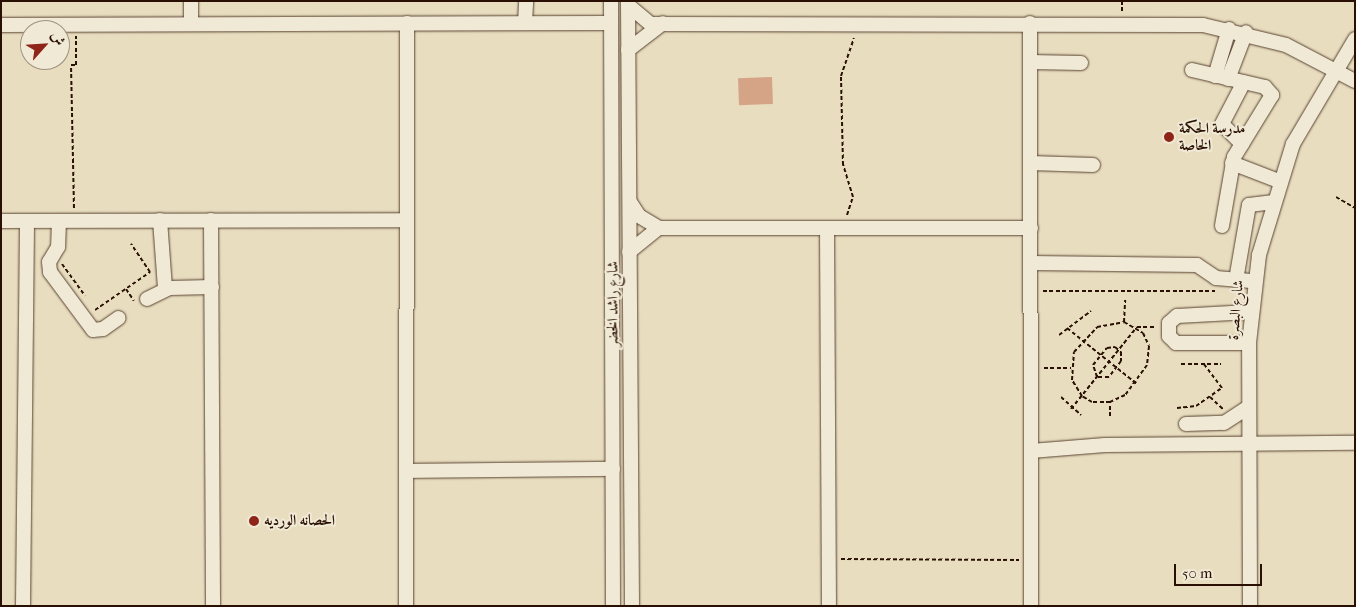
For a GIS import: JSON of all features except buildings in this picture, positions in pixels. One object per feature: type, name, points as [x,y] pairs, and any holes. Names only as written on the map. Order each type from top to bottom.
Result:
[{"type":"street","points":[[191,1],[191,23]]},
{"type":"street","points":[[525,23],[526,1]]},
{"type":"street","name":"شارع راشد الخضر","points":[[611,1],[614,606]]},
{"type":"street","points":[[628,3],[651,24],[1176,23],[1246,32],[1286,45],[1355,81]]},
{"type":"street","name":"شارع راشد الخضر","points":[[628,3],[632,606]]},
{"type":"street","points":[[406,606],[407,23]]},
{"type":"street","points":[[1,25],[611,23]]},
{"type":"street","points":[[628,50],[663,23]]},
{"type":"street","points":[[1030,23],[1032,606]]},
{"type":"street","points":[[1222,77],[1229,29]]},
{"type":"street","points":[[1222,77],[1246,32]]},
{"type":"street","name":"شارع البصرة","points":[[1250,606],[1249,343],[1254,281],[1272,202],[1293,144],[1355,39]]},
{"type":"street","points":[[1030,62],[1081,63]]},
{"type":"street","points":[[1192,70],[1268,89],[1272,99],[1232,162],[1222,226]]},
{"type":"street","points":[[1242,144],[1222,124],[1244,82]]},
{"type":"street","points":[[1232,162],[1279,181]]},
{"type":"street","points":[[1030,163],[1093,165]]},
{"type":"street","points":[[630,202],[639,216],[659,228],[1031,228]]},
{"type":"street","points":[[1236,280],[1249,205],[1272,202]]},
{"type":"street","points":[[160,220],[165,288]]},
{"type":"street","points":[[211,220],[213,606]]},
{"type":"street","points":[[1,221],[407,220]]},
{"type":"street","points":[[22,221],[23,606]]},
{"type":"street","points":[[59,221],[55,255],[48,269],[90,327],[100,331],[119,318]]},
{"type":"street","points":[[629,252],[659,228]]},
{"type":"street","points":[[829,606],[828,559],[834,228]]},
{"type":"street","points":[[1031,263],[1200,265],[1216,278],[1254,281]]},
{"type":"street","points":[[147,299],[165,288],[212,287]]},
{"type":"street","points":[[1249,343],[1176,344],[1170,339],[1169,328],[1177,316],[1250,312]]},
{"type":"street","points":[[1187,445],[1183,416],[1224,423],[1249,407]]},
{"type":"street","points":[[1031,446],[1355,443]]},
{"type":"street","points":[[406,471],[613,469]]},
{"type":"path","points":[[834,228],[853,197],[843,165],[841,76],[852,54],[855,23]]},
{"type":"path","points":[[74,221],[71,65],[76,65],[76,24]]},
{"type":"path","points":[[1336,197],[1355,208]]},
{"type":"path","points":[[55,255],[96,310],[150,272],[131,244]]},
{"type":"path","points":[[126,289],[137,306],[147,299]]},
{"type":"path","points":[[1031,291],[1224,292]]},
{"type":"path","points":[[1124,322],[1125,300]]},
{"type":"path","points":[[1059,335],[1091,311]]},
{"type":"path","points":[[1082,396],[1071,368],[1082,340],[1103,324],[1124,322],[1137,327],[1169,328]]},
{"type":"path","points":[[1071,409],[1137,327]]},
{"type":"path","points":[[1082,396],[1110,402],[1137,384],[1150,353],[1137,327]]},
{"type":"path","points":[[1067,328],[1137,384]]},
{"type":"path","points":[[1111,346],[1119,349],[1122,357],[1109,376],[1097,377],[1093,365],[1111,346]]},
{"type":"path","points":[[1181,364],[1221,364]]},
{"type":"path","points":[[1183,416],[1222,388],[1204,364]]},
{"type":"path","points":[[1031,368],[1071,368]]},
{"type":"path","points":[[1061,397],[1071,409],[1081,415]]},
{"type":"path","points":[[1210,397],[1232,417]]},
{"type":"path","points":[[1110,402],[1110,416]]},
{"type":"path","points":[[828,559],[1031,560]]},
{"type":"place","name":"مدرسة الحكمة الخاصة","points":[[1169,137]]},
{"type":"place","name":"الحصانه الورديه","points":[[254,521]]}]
